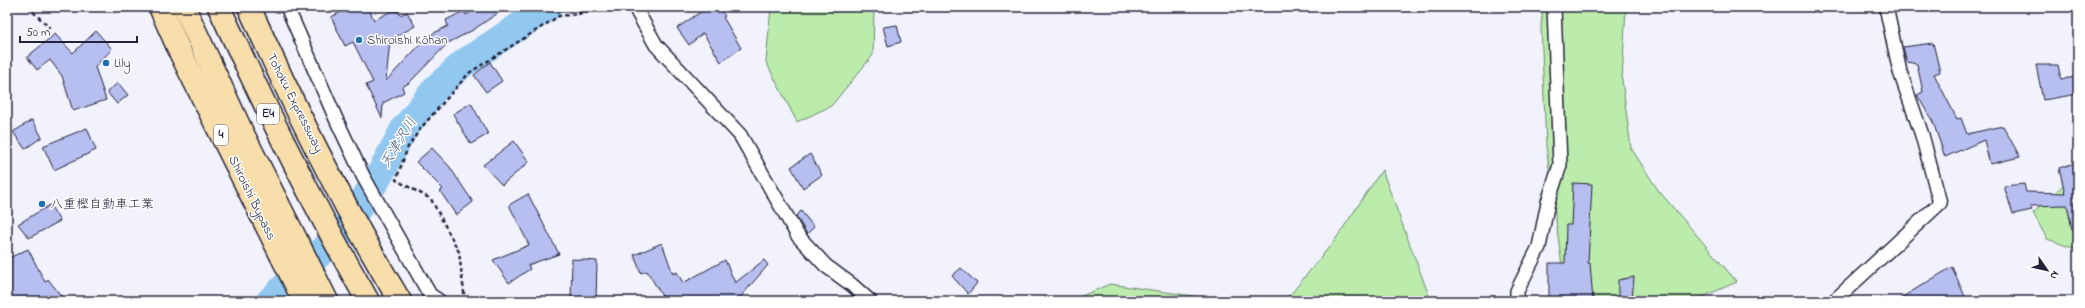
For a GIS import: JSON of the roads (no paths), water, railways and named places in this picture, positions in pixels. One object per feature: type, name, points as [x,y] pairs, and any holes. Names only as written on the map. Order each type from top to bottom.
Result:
[{"type":"highway","name":"Shiroishi Bypass","points":[[160,7],[284,263],[317,297]]},
{"type":"highway","name":"Shiroishi Bypass","points":[[184,7],[241,130],[299,246],[317,297]]},
{"type":"highway","name":"Tohoku Expressway","points":[[219,7],[268,113],[322,219],[368,301]]},
{"type":"highway","name":"Tohoku Expressway","points":[[249,7],[273,61],[362,238],[400,301]]},
{"type":"street","points":[[287,7],[363,176],[430,295],[440,301]]},
{"type":"street","points":[[638,7],[638,13],[656,45],[740,135],[798,236],[817,258],[870,301]]},
{"type":"street","points":[[1517,301],[1517,292],[1539,247],[1548,202],[1560,165],[1554,7]]},
{"type":"street","points":[[1834,301],[1940,203],[1922,135],[1900,72],[1886,7]]},
{"type":"waterway","name":"天津沢川","points":[[270,301],[344,230],[379,176],[404,129],[435,89],[464,63],[548,7]]},
{"type":"place","name":"Shiroishi Kōhan","points":[[359,40]]},
{"type":"place","name":"Lily","points":[[106,63]]},
{"type":"place","name":"八重樫自動車工業","points":[[42,204]]}]
